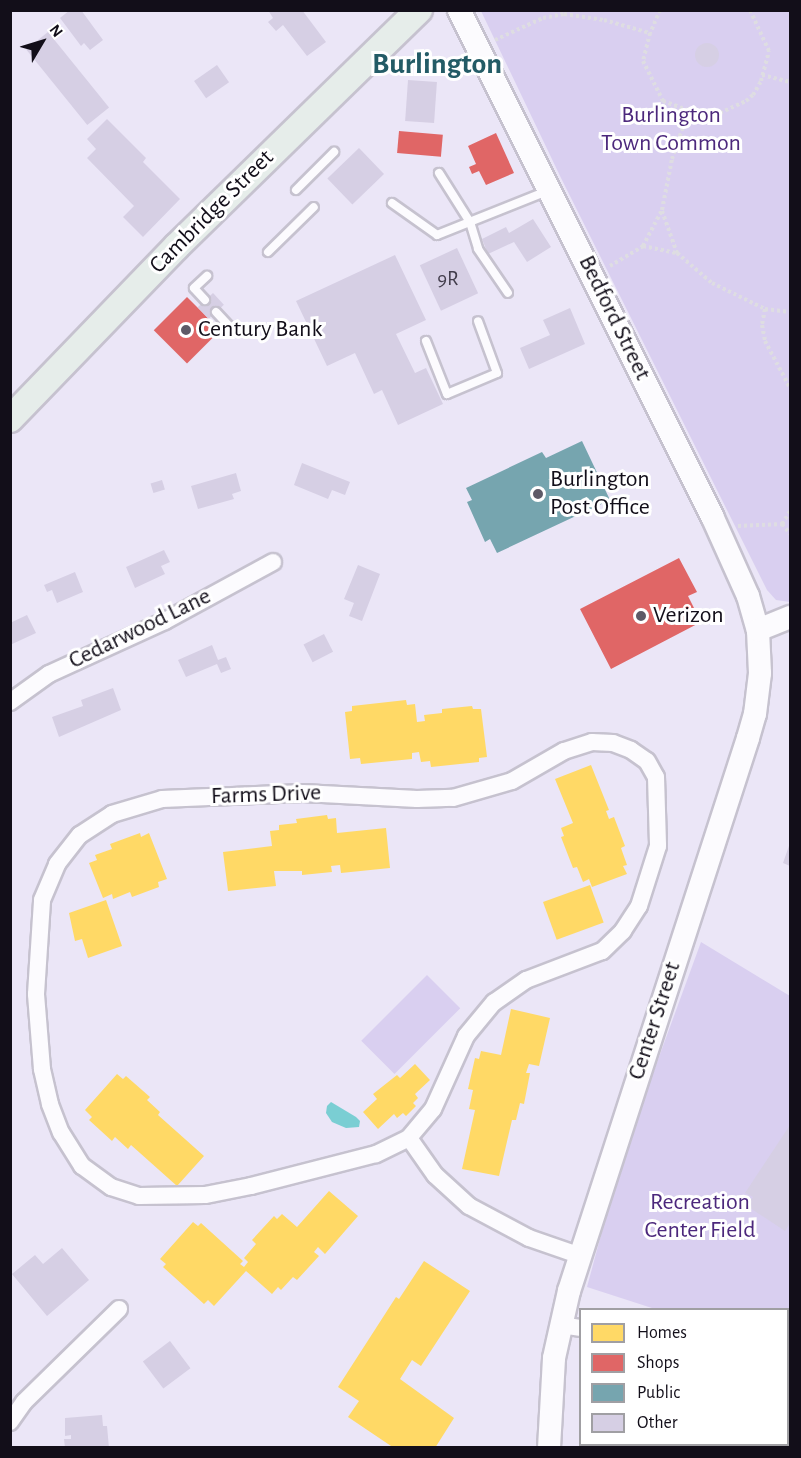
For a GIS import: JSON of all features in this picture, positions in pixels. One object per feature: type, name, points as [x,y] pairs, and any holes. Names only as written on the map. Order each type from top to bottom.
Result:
[{"type":"main road","name":"Cambridge Street","points":[[10,419],[177,246],[419,10]]},
{"type":"main road","name":"Bedford Street","points":[[459,10],[551,190],[721,535],[748,596],[758,630]]},
{"type":"main road","points":[[758,630],[790,617]]},
{"type":"main road","name":"Center Street","points":[[549,1448],[552,1376],[571,1326],[578,1255],[755,714],[760,673],[758,630]]},
{"type":"street","name":"Cedarwood Lane","points":[[10,702],[59,668],[165,621],[273,561]]},
{"type":"street","name":"Farms Drive","points":[[613,743],[642,757],[651,766],[657,783],[658,846],[648,883],[634,917],[624,931],[602,951],[526,980],[494,1002],[466,1036],[434,1109],[409,1138],[376,1154],[251,1186],[205,1195],[139,1196],[111,1187],[90,1174],[67,1145],[50,1104],[42,1068],[36,994],[42,900],[48,882],[67,848],[80,835],[112,814],[148,802],[303,793],[441,799],[502,785],[582,744],[613,743]]},
{"type":"street","points":[[409,1138],[446,1186],[469,1206],[522,1234],[578,1255]]},
{"type":"street","points":[[10,1422],[24,1402],[119,1309]]},
{"type":"lane","points":[[296,190],[334,152]]},
{"type":"lane","points":[[439,173],[470,222],[478,249],[508,293]]},
{"type":"lane","points":[[392,203],[437,235],[551,190]]},
{"type":"lane","points":[[268,252],[314,207]]},
{"type":"lane","points":[[206,300],[194,288],[207,276]]},
{"type":"lane","points":[[216,312],[234,331]]},
{"type":"lane","points":[[426,341],[447,394],[497,373],[478,321]]},
{"type":"path","points":[[660,10],[650,33],[643,61],[652,82],[663,101],[709,118],[753,95],[762,75],[769,50],[750,10]]},
{"type":"path","points":[[478,48],[513,30],[558,14],[584,16],[650,33]]},
{"type":"path","points":[[762,75],[790,82]]},
{"type":"path","points":[[593,275],[643,246],[662,210],[672,159],[688,111]]},
{"type":"path","points":[[662,210],[677,253]]},
{"type":"path","points":[[643,246],[677,253],[712,283],[765,309],[790,312]]},
{"type":"path","points":[[765,309],[762,325],[765,341],[790,388]]},
{"type":"path","points":[[782,524],[790,511]]},
{"type":"path","points":[[736,527],[782,524]]},
{"type":"path","points":[[782,524],[790,534]]},
{"type":"green space","name":"Burlington Town Common","points":[[481,11],[790,11],[790,602],[776,600],[767,590],[561,178]]},
{"type":"green space","name":"Recreation Center Field","points":[[701,942],[790,996],[790,1354],[789,1308],[652,1308],[587,1287],[621,1161]]},
{"type":"green space","points":[[427,975],[460,1008],[394,1074],[361,1041]]},
{"type":"water","points":[[331,1102],[356,1117],[360,1121],[359,1127],[346,1128],[332,1122],[326,1113],[327,1106]]},
{"type":"building: Homes","points":[[406,700],[407,705],[415,704],[417,722],[425,721],[424,715],[442,713],[442,709],[472,706],[473,709],[481,709],[487,757],[479,758],[479,762],[431,767],[430,761],[421,762],[419,752],[412,753],[412,759],[361,764],[360,758],[350,759],[345,712],[352,711],[352,706]]},
{"type":"building: Homes","points":[[591,765],[609,810],[606,811],[609,819],[614,817],[625,846],[621,848],[627,865],[623,866],[627,874],[592,887],[589,879],[583,882],[577,867],[573,868],[561,837],[564,836],[561,828],[573,823],[555,779]]},
{"type":"building: Homes","points":[[327,815],[328,819],[336,818],[337,833],[386,828],[390,868],[341,873],[340,865],[331,866],[332,872],[302,875],[302,871],[274,871],[276,886],[228,891],[223,852],[272,846],[270,831],[279,830],[279,825],[297,823],[296,819]]},
{"type":"building: Homes","points":[[140,833],[141,837],[149,833],[167,879],[158,882],[159,887],[132,897],[130,892],[113,899],[112,894],[103,898],[89,863],[97,860],[95,855],[112,849],[110,844]]},
{"type":"building: Homes","points":[[590,885],[604,923],[557,940],[543,902]]},
{"type":"building: Homes","points":[[106,900],[122,946],[88,958],[82,939],[75,941],[69,913]]},
{"type":"building: Homes","points":[[511,1009],[550,1018],[539,1066],[529,1064],[526,1073],[530,1073],[524,1104],[520,1103],[516,1120],[512,1120],[499,1176],[462,1169],[475,1110],[469,1109],[473,1090],[468,1089],[475,1058],[479,1059],[481,1051],[501,1055]]},
{"type":"building: Homes","points":[[415,1064],[430,1080],[415,1094],[418,1098],[413,1103],[416,1106],[406,1116],[403,1113],[397,1118],[394,1114],[378,1129],[363,1112],[377,1099],[373,1094],[397,1075],[400,1078]]},
{"type":"building: Homes","points":[[117,1074],[123,1079],[126,1076],[150,1097],[147,1100],[160,1112],[158,1115],[204,1156],[177,1186],[131,1145],[128,1149],[115,1137],[112,1141],[89,1120],[92,1117],[85,1110]]},
{"type":"building: Homes","points":[[329,1191],[358,1216],[325,1254],[318,1247],[314,1252],[319,1256],[297,1280],[293,1277],[281,1290],[278,1287],[272,1294],[246,1271],[214,1306],[208,1300],[204,1304],[163,1267],[166,1264],[160,1259],[193,1222],[198,1226],[201,1223],[243,1261],[240,1264],[244,1267],[248,1262],[244,1258],[256,1244],[252,1240],[274,1216],[277,1219],[282,1214],[297,1227]]},
{"type":"building: Homes","points":[[424,1261],[470,1291],[421,1366],[412,1360],[400,1379],[454,1418],[435,1448],[394,1448],[348,1417],[359,1401],[338,1387],[396,1297],[399,1299]]},
{"type":"building: Shops","points":[[399,131],[443,135],[441,157],[397,153]]},
{"type":"building: Shops","points":[[496,133],[514,173],[486,185],[479,171],[472,174],[469,167],[476,164],[468,146]]},
{"type":"building: Shops","name":"Century Bank","points":[[187,297],[220,330],[187,363],[154,330]]},
{"type":"building: Shops","name":"Verizon","points":[[679,558],[697,592],[688,596],[701,622],[611,669],[580,609]]},
{"type":"building: Public","name":"Burlington Post Office","points":[[582,441],[610,500],[497,553],[490,539],[485,542],[467,502],[472,500],[466,488],[542,452],[546,458]]},
{"type":"building: Other","points":[[70,10],[81,10],[103,40],[90,50],[84,43],[81,46],[60,18]]},
{"type":"building: Other","points":[[268,10],[302,10],[326,42],[307,56],[283,25],[276,31],[268,22],[273,18]]},
{"type":"building: Other","points":[[48,32],[109,107],[87,125],[26,50]]},
{"type":"building: Other","points":[[707,43],[716,46],[719,55],[716,64],[707,67],[698,64],[695,55],[698,46]]},
{"type":"building: Other","points":[[217,65],[229,82],[206,98],[194,81]]},
{"type":"building: Other","points":[[408,80],[437,82],[434,123],[405,121]]},
{"type":"building: Other","points":[[107,119],[146,158],[143,162],[180,199],[143,237],[123,217],[134,206],[87,158],[96,149],[87,139]]},
{"type":"building: Other","points":[[359,148],[384,174],[352,204],[327,179]]},
{"type":"building: Other","points":[[533,219],[551,247],[527,262],[514,242],[488,254],[482,239],[506,227],[509,233]]},
{"type":"building: Other","points":[[457,248],[478,293],[441,311],[420,265]]},
{"type":"building: Other","points":[[395,255],[426,320],[396,334],[415,373],[426,368],[443,404],[398,425],[382,390],[374,394],[355,353],[327,366],[296,301]]},
{"type":"building: Other","points":[[213,293],[224,305],[209,319],[198,307]]},
{"type":"building: Other","points":[[570,308],[585,344],[529,369],[520,348],[550,335],[543,320]]},
{"type":"building: Other","points":[[302,463],[350,482],[345,495],[332,490],[328,499],[294,485]]},
{"type":"building: Other","points":[[236,473],[241,491],[232,494],[234,499],[198,509],[191,486]]},
{"type":"building: Other","points":[[162,480],[165,490],[153,493],[151,484]]},
{"type":"building: Other","points":[[164,550],[170,562],[161,566],[165,574],[135,588],[126,567]]},
{"type":"building: Other","points":[[358,565],[380,574],[362,621],[349,616],[354,603],[344,599]]},
{"type":"building: Other","points":[[75,572],[83,592],[57,603],[52,590],[47,592],[44,585]]},
{"type":"building: Other","points":[[27,615],[36,633],[10,645],[10,623]]},
{"type":"building: Other","points":[[324,634],[333,652],[313,662],[304,644]]},
{"type":"building: Other","points":[[212,645],[218,660],[226,657],[231,669],[221,673],[217,664],[186,677],[178,660]]},
{"type":"building: Other","points":[[113,688],[121,710],[59,737],[52,717],[83,706],[81,700]]},
{"type":"building: Other","points":[[790,843],[790,866],[783,863]]},
{"type":"building: Other","points":[[790,1125],[790,1223],[785,1231],[747,1206],[753,1197],[745,1193]]},
{"type":"building: Other","points":[[62,1248],[89,1280],[47,1316],[12,1274],[35,1255],[43,1264]]},
{"type":"building: Other","points":[[170,1341],[190,1368],[163,1389],[143,1361]]},
{"type":"building: Other","points":[[102,1415],[103,1426],[107,1426],[109,1448],[65,1448],[64,1439],[71,1439],[71,1435],[65,1436],[65,1418]]},
{"type":"place","name":"Century Bank","points":[[186,330]]},
{"type":"place","name":"Burlington Post Office","points":[[538,494]]},
{"type":"place","name":"Verizon","points":[[641,616]]},
{"type":"district","name":"Burlington","points":[[437,64]]}]
